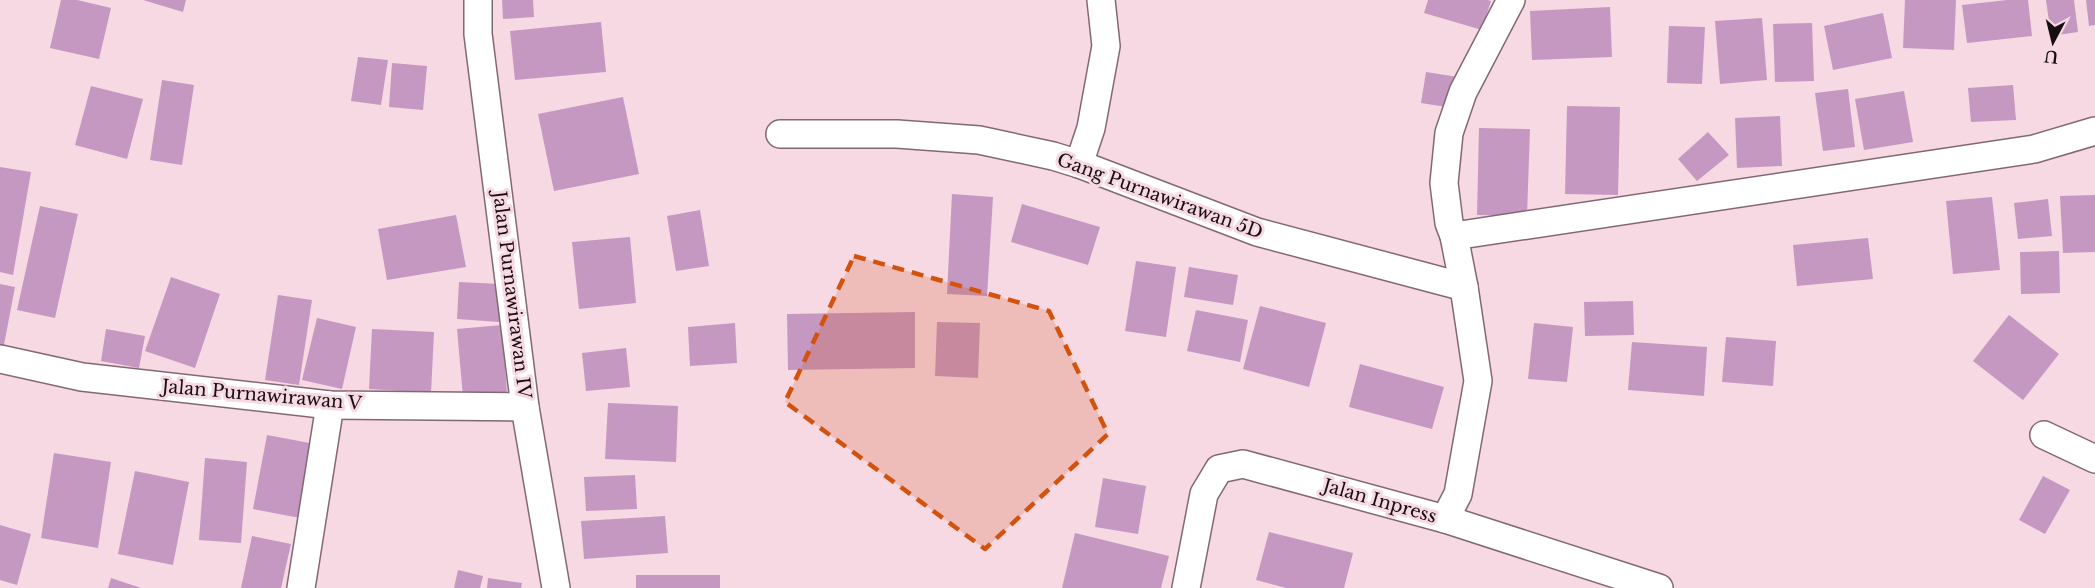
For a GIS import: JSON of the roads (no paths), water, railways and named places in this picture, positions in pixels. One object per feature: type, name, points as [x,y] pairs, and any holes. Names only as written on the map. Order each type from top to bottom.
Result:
[{"type":"street","name":"Jalan Purnawirawan IV","points":[[478,0],[478,34],[525,407],[556,588]]},
{"type":"street","points":[[1079,164],[1091,128],[1106,46],[1101,0]]},
{"type":"street","points":[[1445,519],[1458,494],[1478,381],[1464,287],[1454,236],[1449,223],[1444,183],[1449,133],[1463,92],[1511,0]]},
{"type":"street","points":[[1454,236],[2034,149],[2095,131]]},
{"type":"street","name":"Gang Purnawirawan 5D","points":[[780,134],[897,134],[979,140],[1053,156],[1257,232],[1464,287]]},
{"type":"street","name":"Jalan Purnawirawan V","points":[[0,359],[81,376],[330,405],[525,407]]},
{"type":"street","points":[[301,588],[330,405]]},
{"type":"street","points":[[2044,435],[2095,459]]},
{"type":"street","name":"Jalan Inpress","points":[[1186,588],[1204,494],[1220,469],[1243,464],[1445,519],[1659,588]]}]
